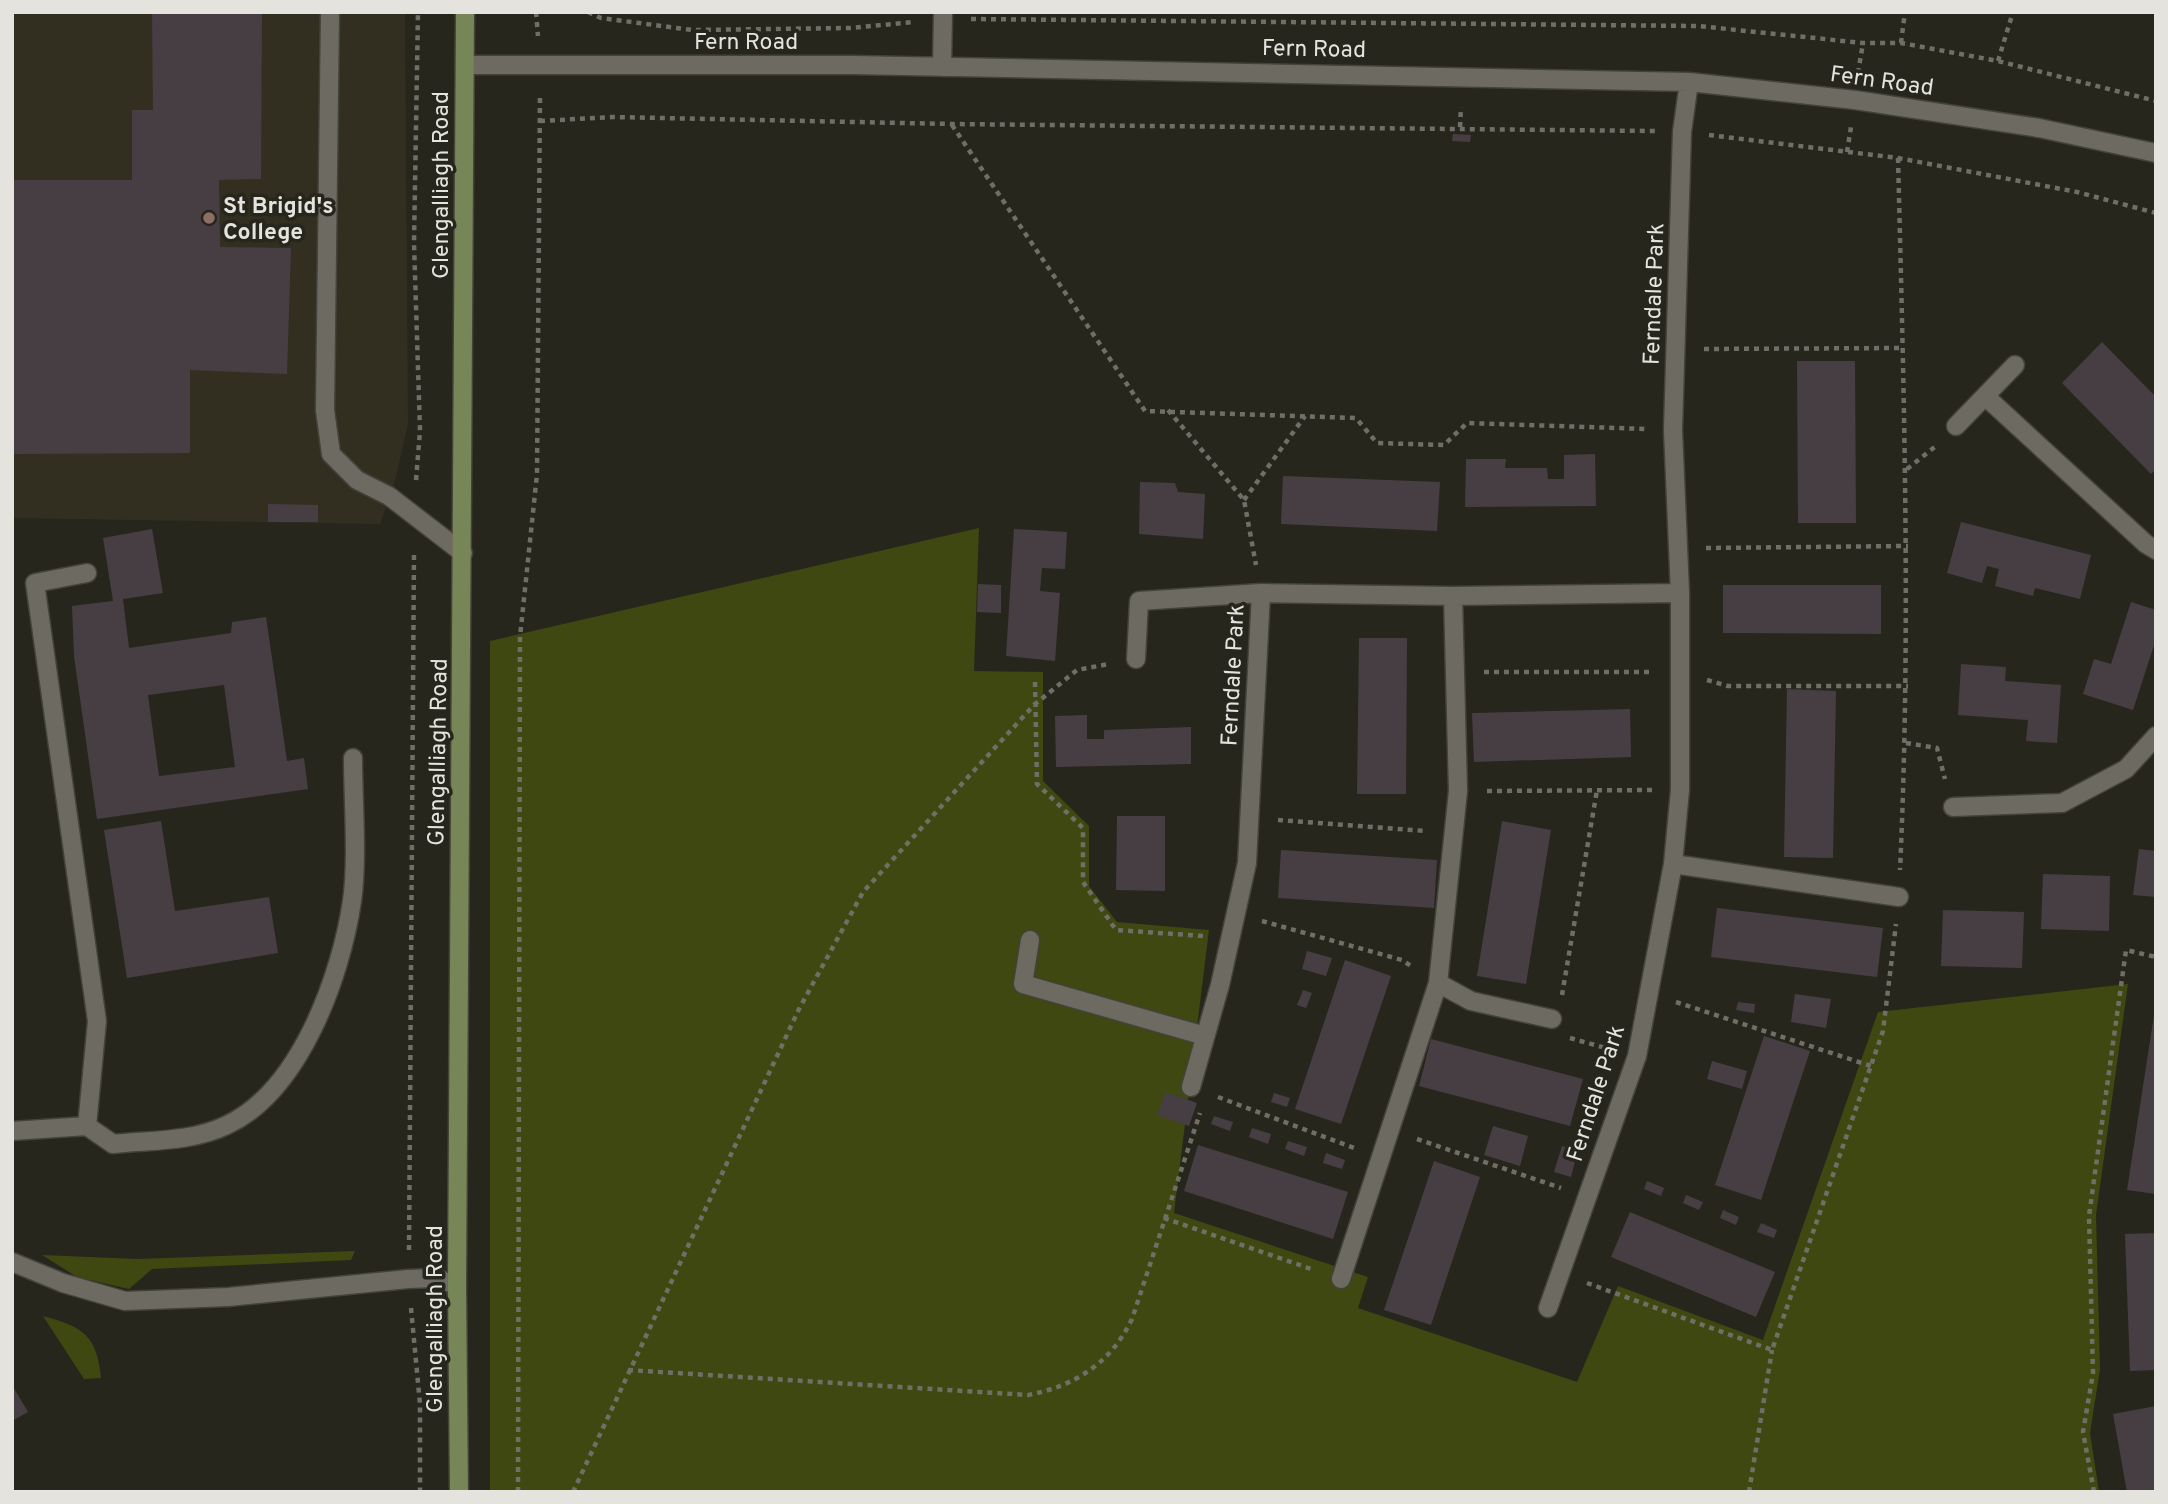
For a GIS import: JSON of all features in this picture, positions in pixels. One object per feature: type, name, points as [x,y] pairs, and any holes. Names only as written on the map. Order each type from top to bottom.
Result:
[{"type":"main road","name":"Glengalliagh Road","points":[[460,1492],[457,1285],[465,12]]},
{"type":"street","points":[[330,12],[325,410],[331,454],[357,480],[388,496],[463,553]]},
{"type":"street","points":[[942,16],[942,67]]},
{"type":"street","name":"Fern Road","points":[[465,65],[942,67],[1689,82],[1855,100],[2012,124],[2156,153]]},
{"type":"street","name":"Ferndale Park","points":[[1548,1308],[1637,1056],[1673,864],[1680,790],[1680,593],[1673,430],[1682,132],[1689,82]]},
{"type":"street","points":[[1956,426],[2015,365]]},
{"type":"street","points":[[1985,396],[2146,544],[2156,550]]},
{"type":"street","points":[[87,573],[35,583],[97,1021],[87,1125]]},
{"type":"street","points":[[1136,659],[1139,601],[1261,593]]},
{"type":"street","name":"Ferndale Park","points":[[1198,1089],[1205,1036],[1247,863],[1261,593],[1452,596],[1680,593]]},
{"type":"street","points":[[1341,1279],[1438,983],[1458,791],[1452,596]]},
{"type":"street","points":[[1953,807],[2062,803],[2126,769],[2156,736]]},
{"type":"street","points":[[12,1131],[87,1125],[113,1143],[194,1137],[226,1126],[253,1111],[282,1081],[311,1032],[331,980],[352,900],[353,758]]},
{"type":"street","points":[[1673,864],[1899,897]]},
{"type":"street","points":[[1030,940],[1023,984],[1205,1036]]},
{"type":"street","points":[[1438,983],[1471,1001],[1552,1019]]},
{"type":"street","points":[[12,1262],[63,1283],[125,1301],[228,1297],[408,1279],[434,1278],[457,1285]]},
{"type":"path","points":[[418,12],[415,243],[420,430],[415,517],[408,1279],[420,1404],[420,1492]]},
{"type":"path","points":[[518,1492],[520,637],[537,474],[540,65],[536,12]]},
{"type":"path","points":[[588,12],[601,18],[692,30],[850,29],[942,16],[1684,26],[1863,43],[1901,43],[1998,61],[2156,101]]},
{"type":"path","points":[[1901,43],[1905,12]]},
{"type":"path","points":[[1998,61],[2013,12]]},
{"type":"path","points":[[540,121],[613,117],[951,124],[1546,128],[1682,132],[1898,158],[2077,192],[2156,213]]},
{"type":"path","points":[[951,124],[1145,411],[1356,418],[1377,443],[1444,445],[1467,423],[1673,430]]},
{"type":"path","points":[[1749,1492],[1772,1350],[1883,1031],[1899,897],[1908,685],[1908,546],[1898,158]]},
{"type":"path","points":[[1675,349],[1903,348]]},
{"type":"path","points":[[1167,410],[1244,500],[1261,593]]},
{"type":"path","points":[[1244,500],[1305,415]]},
{"type":"path","points":[[1906,469],[1956,426]]},
{"type":"path","points":[[1678,548],[1908,546]]},
{"type":"path","points":[[573,1492],[799,1009],[863,892],[1034,705],[1077,670],[1136,659]]},
{"type":"path","points":[[1455,672],[1680,673],[1728,686],[1908,685]]},
{"type":"path","points":[[1035,682],[1037,784],[1083,828],[1083,882],[1116,930],[1229,938]]},
{"type":"path","points":[[1906,743],[1937,748],[1953,807]]},
{"type":"path","points":[[1597,790],[1562,995],[1552,1019],[1561,1035],[1637,1056]]},
{"type":"path","points":[[1458,791],[1680,790]]},
{"type":"path","points":[[1249,817],[1455,834]]},
{"type":"path","points":[[1235,914],[1402,960],[1438,983]]},
{"type":"path","points":[[2094,1492],[2083,1432],[2094,1373],[2089,1216],[2126,950],[2156,957]]},
{"type":"path","points":[[1649,994],[1871,1066]]},
{"type":"path","points":[[628,1370],[1028,1395],[1060,1389],[1083,1375],[1122,1341],[1132,1319],[1164,1218],[1198,1089],[1380,1158]]},
{"type":"path","points":[[1389,1130],[1587,1197]]},
{"type":"path","points":[[1164,1218],[1341,1279]]},
{"type":"path","points":[[1560,1273],[1772,1350]]},
{"type":"shaded area","name":"St Brigid's College","points":[[12,12],[405,12],[408,424],[396,477],[380,524],[12,518]]},
{"type":"green space","points":[[979,528],[974,671],[1043,672],[1043,781],[1089,826],[1089,886],[1117,922],[1209,930],[1174,1213],[1368,1277],[1358,1308],[1577,1382],[1618,1286],[1763,1340],[1878,1012],[2128,984],[2096,1215],[2100,1369],[2090,1433],[2099,1492],[490,1492],[490,641]]},
{"type":"green space","points":[[355,1251],[351,1260],[152,1269],[129,1289],[77,1277],[42,1255],[138,1259]]},
{"type":"green space","points":[[43,1316],[68,1324],[86,1335],[96,1352],[101,1378],[84,1379]]},
{"type":"building","points":[[152,12],[262,12],[261,179],[219,180],[220,247],[291,248],[287,374],[190,370],[190,453],[12,454],[12,180],[132,180],[132,110],[153,110]]},
{"type":"building","points":[[1453,134],[1471,135],[1470,142],[1452,141]]},
{"type":"building","points":[[2102,342],[2156,397],[2156,469],[2151,474],[2062,383]]},
{"type":"building","points":[[1797,361],[1855,361],[1856,523],[1798,523]]},
{"type":"building","points":[[1595,454],[1596,506],[1465,507],[1466,459],[1506,459],[1505,468],[1547,468],[1548,479],[1564,479],[1564,455]]},
{"type":"building","points":[[1283,476],[1440,482],[1437,531],[1281,524]]},
{"type":"building","points":[[1140,482],[1175,483],[1178,492],[1205,494],[1203,539],[1139,534]]},
{"type":"building","points":[[268,504],[318,505],[318,522],[268,522]]},
{"type":"building","points":[[1961,522],[2091,555],[2080,599],[2035,588],[2033,596],[1995,586],[1999,569],[1987,566],[1982,583],[1947,573]]},
{"type":"building","points":[[152,529],[163,593],[123,599],[129,648],[231,633],[232,622],[266,617],[287,761],[304,758],[308,789],[97,819],[74,656],[72,606],[113,601],[103,538]],"holes":[[[224,685],[235,767],[159,776],[148,695]]]},
{"type":"building","points":[[1014,529],[1067,532],[1065,569],[1042,568],[1040,591],[1060,593],[1055,661],[1006,656]]},
{"type":"building","points":[[978,584],[1001,585],[1001,613],[977,612]]},
{"type":"building","points":[[1723,585],[1881,585],[1881,634],[1723,633]]},
{"type":"building","points":[[2131,602],[2156,610],[2156,639],[2133,710],[2083,694],[2094,659],[2111,664]]},
{"type":"building","points":[[1359,638],[1407,638],[1406,794],[1357,794]]},
{"type":"building","points":[[1961,664],[2006,667],[2005,681],[2061,685],[2057,743],[2026,741],[2028,720],[1958,715]]},
{"type":"building","points":[[1787,689],[1836,691],[1833,858],[1784,857]]},
{"type":"building","points":[[1630,709],[1631,757],[1474,762],[1472,713]]},
{"type":"building","points":[[1087,715],[1087,739],[1104,739],[1104,730],[1191,727],[1191,764],[1056,767],[1055,716]]},
{"type":"building","points":[[1117,816],[1165,816],[1165,891],[1116,890]]},
{"type":"building","points":[[161,821],[175,911],[269,897],[278,953],[127,978],[104,830]]},
{"type":"building","points":[[1502,821],[1551,830],[1526,984],[1477,976]]},
{"type":"building","points":[[2139,849],[2156,851],[2156,897],[2133,895]]},
{"type":"building","points":[[1281,850],[1437,860],[1434,908],[1278,898]]},
{"type":"building","points":[[2043,874],[2110,876],[2109,931],[2041,929]]},
{"type":"building","points":[[1717,908],[1883,928],[1877,977],[1711,957]]},
{"type":"building","points":[[1943,910],[2024,912],[2022,968],[1941,966]]},
{"type":"building","points":[[1307,951],[1332,958],[1326,976],[1302,969]]},
{"type":"building","points":[[1345,960],[1391,976],[1341,1124],[1295,1109]]},
{"type":"building","points":[[1303,990],[1312,993],[1306,1008],[1297,1005]]},
{"type":"building","points":[[1795,994],[1831,999],[1826,1028],[1791,1022]]},
{"type":"building","points":[[1738,1002],[1755,1004],[1754,1013],[1736,1010]]},
{"type":"building","points":[[2154,1015],[2156,1016],[2156,1194],[2127,1190]]},
{"type":"building","points":[[1764,1036],[1810,1051],[1761,1200],[1715,1185]]},
{"type":"building","points":[[1431,1039],[1583,1079],[1570,1126],[1419,1086]]},
{"type":"building","points":[[1712,1061],[1747,1071],[1742,1089],[1707,1079]]},
{"type":"building","points":[[1166,1092],[1197,1103],[1189,1126],[1157,1115]]},
{"type":"building","points":[[1274,1093],[1290,1098],[1287,1107],[1271,1102]]},
{"type":"building","points":[[1214,1116],[1233,1122],[1230,1131],[1211,1124]]},
{"type":"building","points":[[1493,1126],[1528,1136],[1520,1166],[1484,1155]]},
{"type":"building","points":[[1252,1128],[1271,1134],[1268,1144],[1249,1137]]},
{"type":"building","points":[[1288,1141],[1307,1147],[1304,1156],[1285,1149]]},
{"type":"building","points":[[1198,1145],[1348,1192],[1333,1239],[1184,1191]]},
{"type":"building","points":[[1562,1146],[1578,1150],[1571,1177],[1554,1172]]},
{"type":"building","points":[[1326,1153],[1345,1160],[1342,1169],[1323,1163]]},
{"type":"building","points":[[1434,1161],[1480,1177],[1431,1325],[1384,1310]]},
{"type":"building","points":[[1647,1181],[1664,1188],[1661,1196],[1644,1189]]},
{"type":"building","points":[[1686,1195],[1703,1202],[1699,1210],[1683,1203]]},
{"type":"building","points":[[1723,1210],[1739,1217],[1736,1225],[1720,1218]]},
{"type":"building","points":[[1630,1212],[1775,1272],[1756,1317],[1611,1257]]},
{"type":"building","points":[[1761,1223],[1777,1230],[1774,1238],[1757,1232]]},
{"type":"building","points":[[2156,1233],[2156,1370],[2130,1371],[2125,1234]]},
{"type":"building","points":[[12,1385],[28,1412],[12,1421]]},
{"type":"building","points":[[2156,1406],[2156,1492],[2127,1492],[2113,1414]]},
{"type":"place","name":"St Brigid's College","points":[[209,218]]}]
